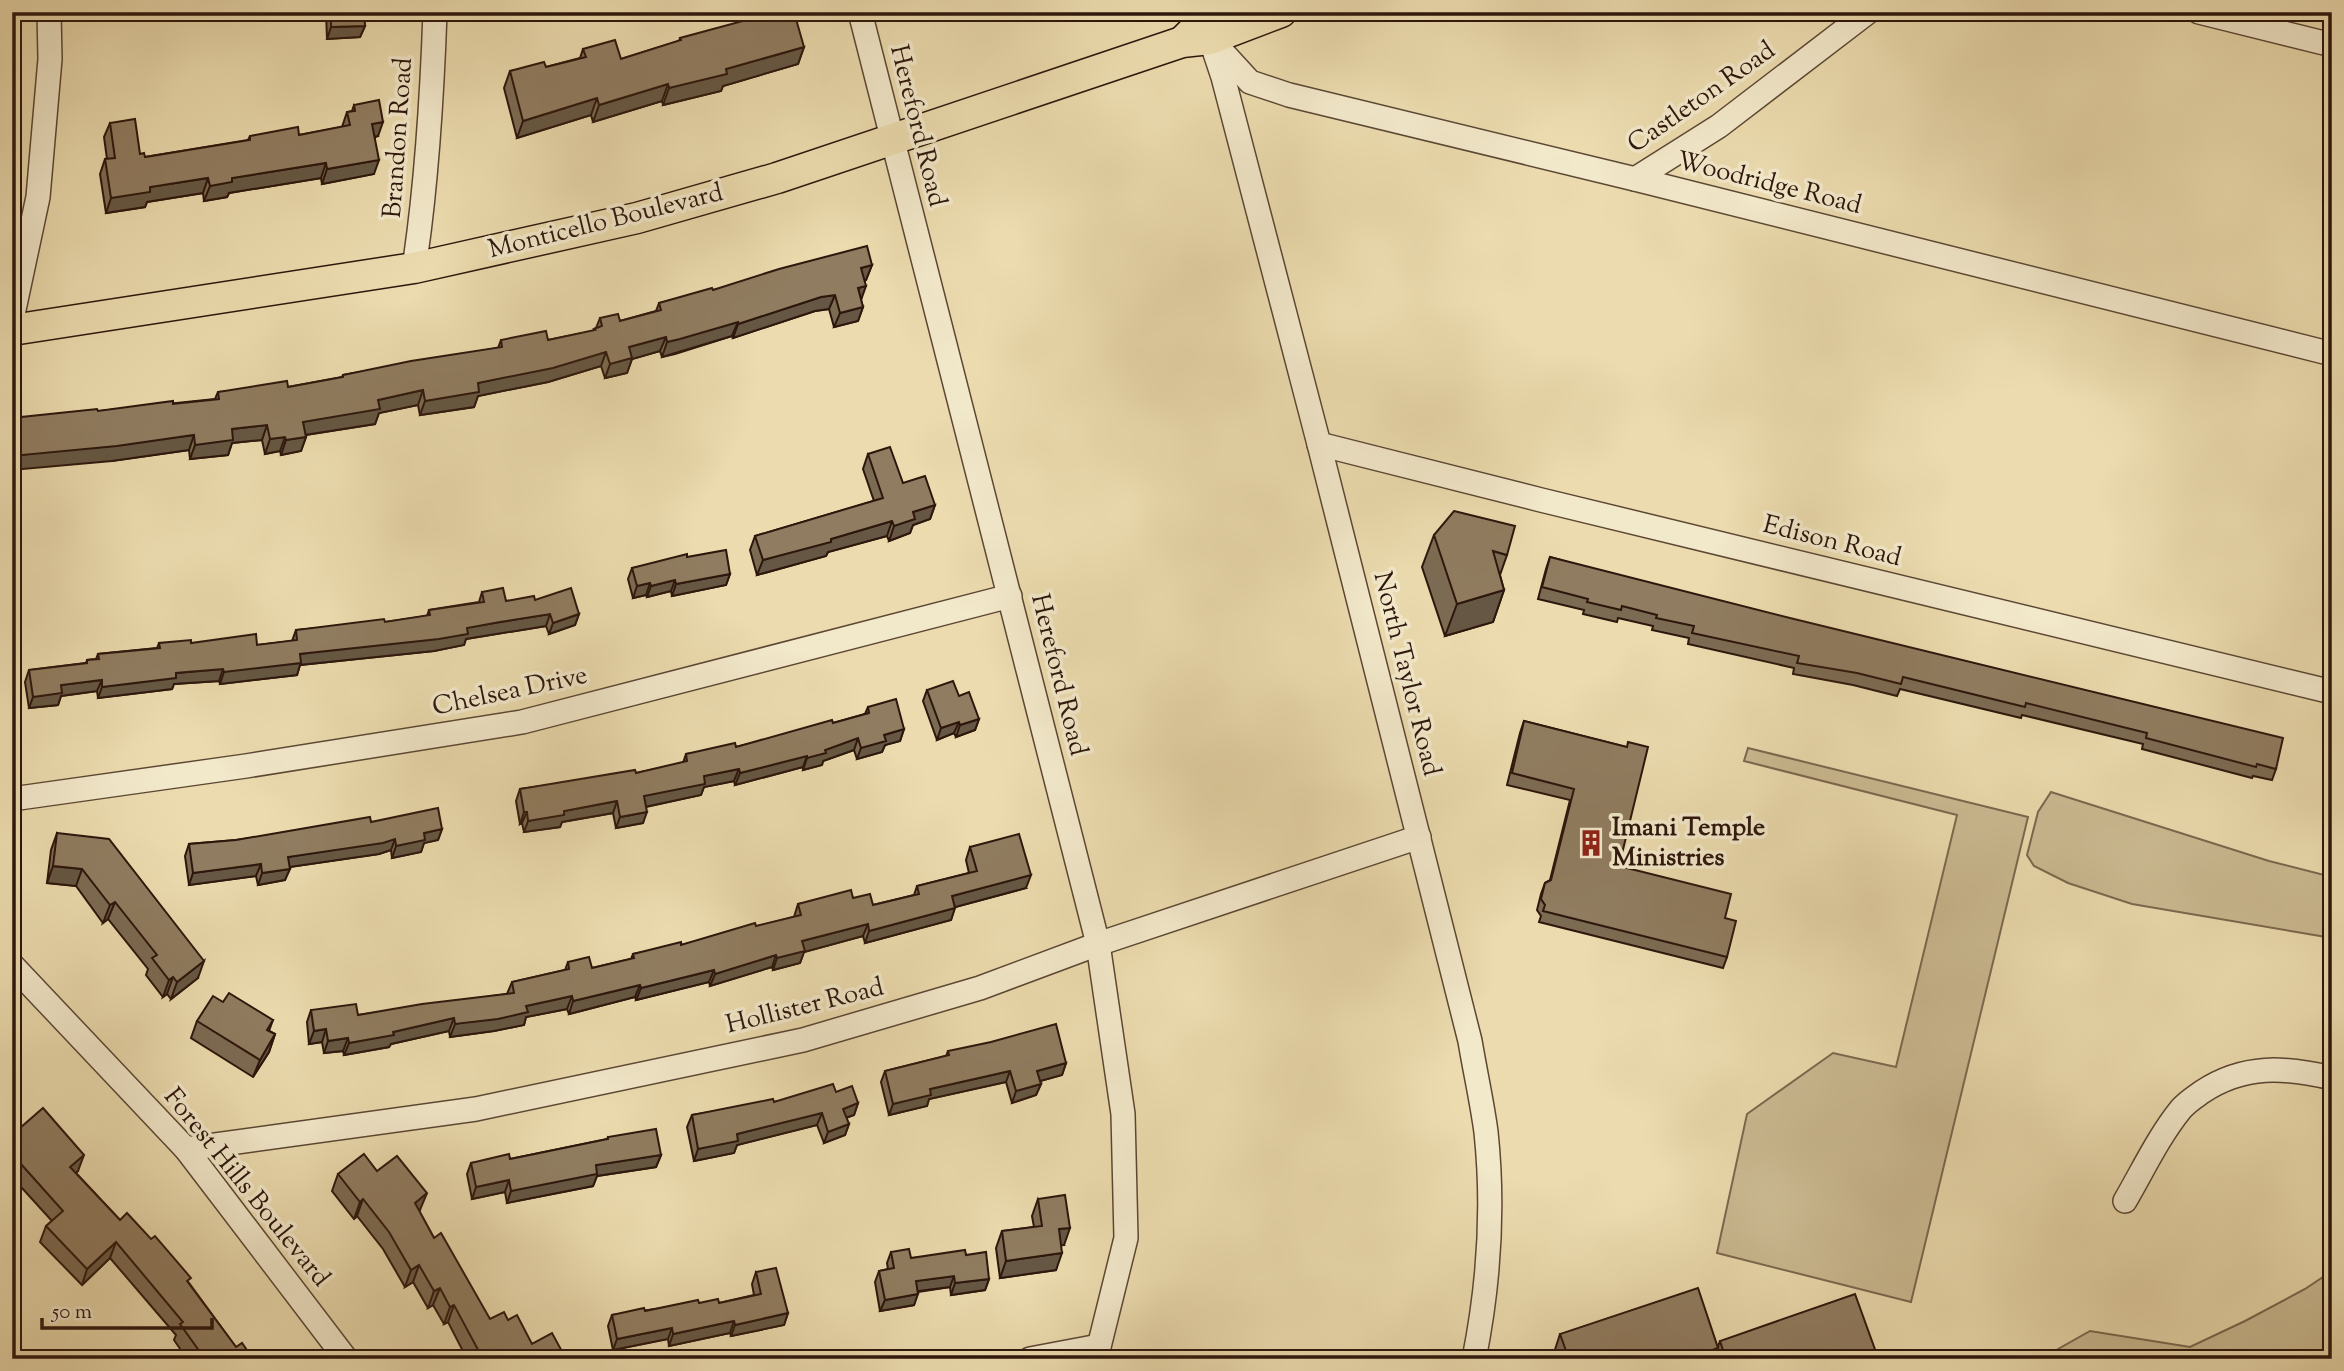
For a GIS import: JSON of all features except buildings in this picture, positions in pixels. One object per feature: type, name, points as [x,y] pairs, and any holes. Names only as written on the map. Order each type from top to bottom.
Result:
[{"type":"main road","name":"Monticello Boulevard","points":[[12,330],[414,268],[637,218],[777,178],[1202,25],[1281,12]]},
{"type":"street","points":[[12,318],[38,197],[50,59],[49,12]]},
{"type":"street","name":"Brandon Road","points":[[414,268],[423,208],[435,12]]},
{"type":"street","name":"Hereford Road","points":[[860,12],[1098,944],[1123,1114],[1126,1238],[1097,1352]]},
{"type":"street","name":"Castleton Road","points":[[1635,179],[1719,126],[1868,12]]},
{"type":"street","points":[[2199,12],[2332,45]]},
{"type":"street","name":"Woodridge Road","points":[[1202,25],[1250,82],[1289,95],[2332,354]]},
{"type":"street","name":"North Taylor Road","points":[[1202,25],[1223,77],[1320,444],[1470,1041],[1486,1131],[1490,1229],[1483,1310],[1475,1359]]},
{"type":"street","name":"Edison Road","points":[[1320,444],[2332,692]]},
{"type":"street","name":"Chelsea Drive","points":[[12,799],[246,766],[522,722],[1010,597]]},
{"type":"street","name":"Hollister Road","points":[[186,1149],[476,1109],[803,1040],[980,988],[1098,944],[1419,837]]},
{"type":"street","name":"Forest Hills Boulevard","points":[[12,965],[186,1149],[346,1359]]},
{"type":"street","points":[[2125,1201],[2166,1130],[2183,1107],[2211,1086],[2244,1072],[2264,1069],[2332,1078]]},
{"type":"street","points":[[1030,1359],[1097,1352]]},
{"type":"shaded area","points":[[1748,748],[2028,817],[1911,1302],[1717,1253],[1747,1114],[1833,1053],[1896,1067],[1957,815],[1744,761]]},
{"type":"shaded area","points":[[2051,792],[2269,861],[2332,877],[2332,938],[2132,904],[2068,883],[2034,866],[2027,855],[2038,812]]},
{"type":"shaded area","points":[[2332,1271],[2332,1359],[2044,1357],[2090,1331],[2190,1347],[2305,1289]]},
{"type":"place","name":"Imani Temple Ministries","points":[[1591,843]]}]
